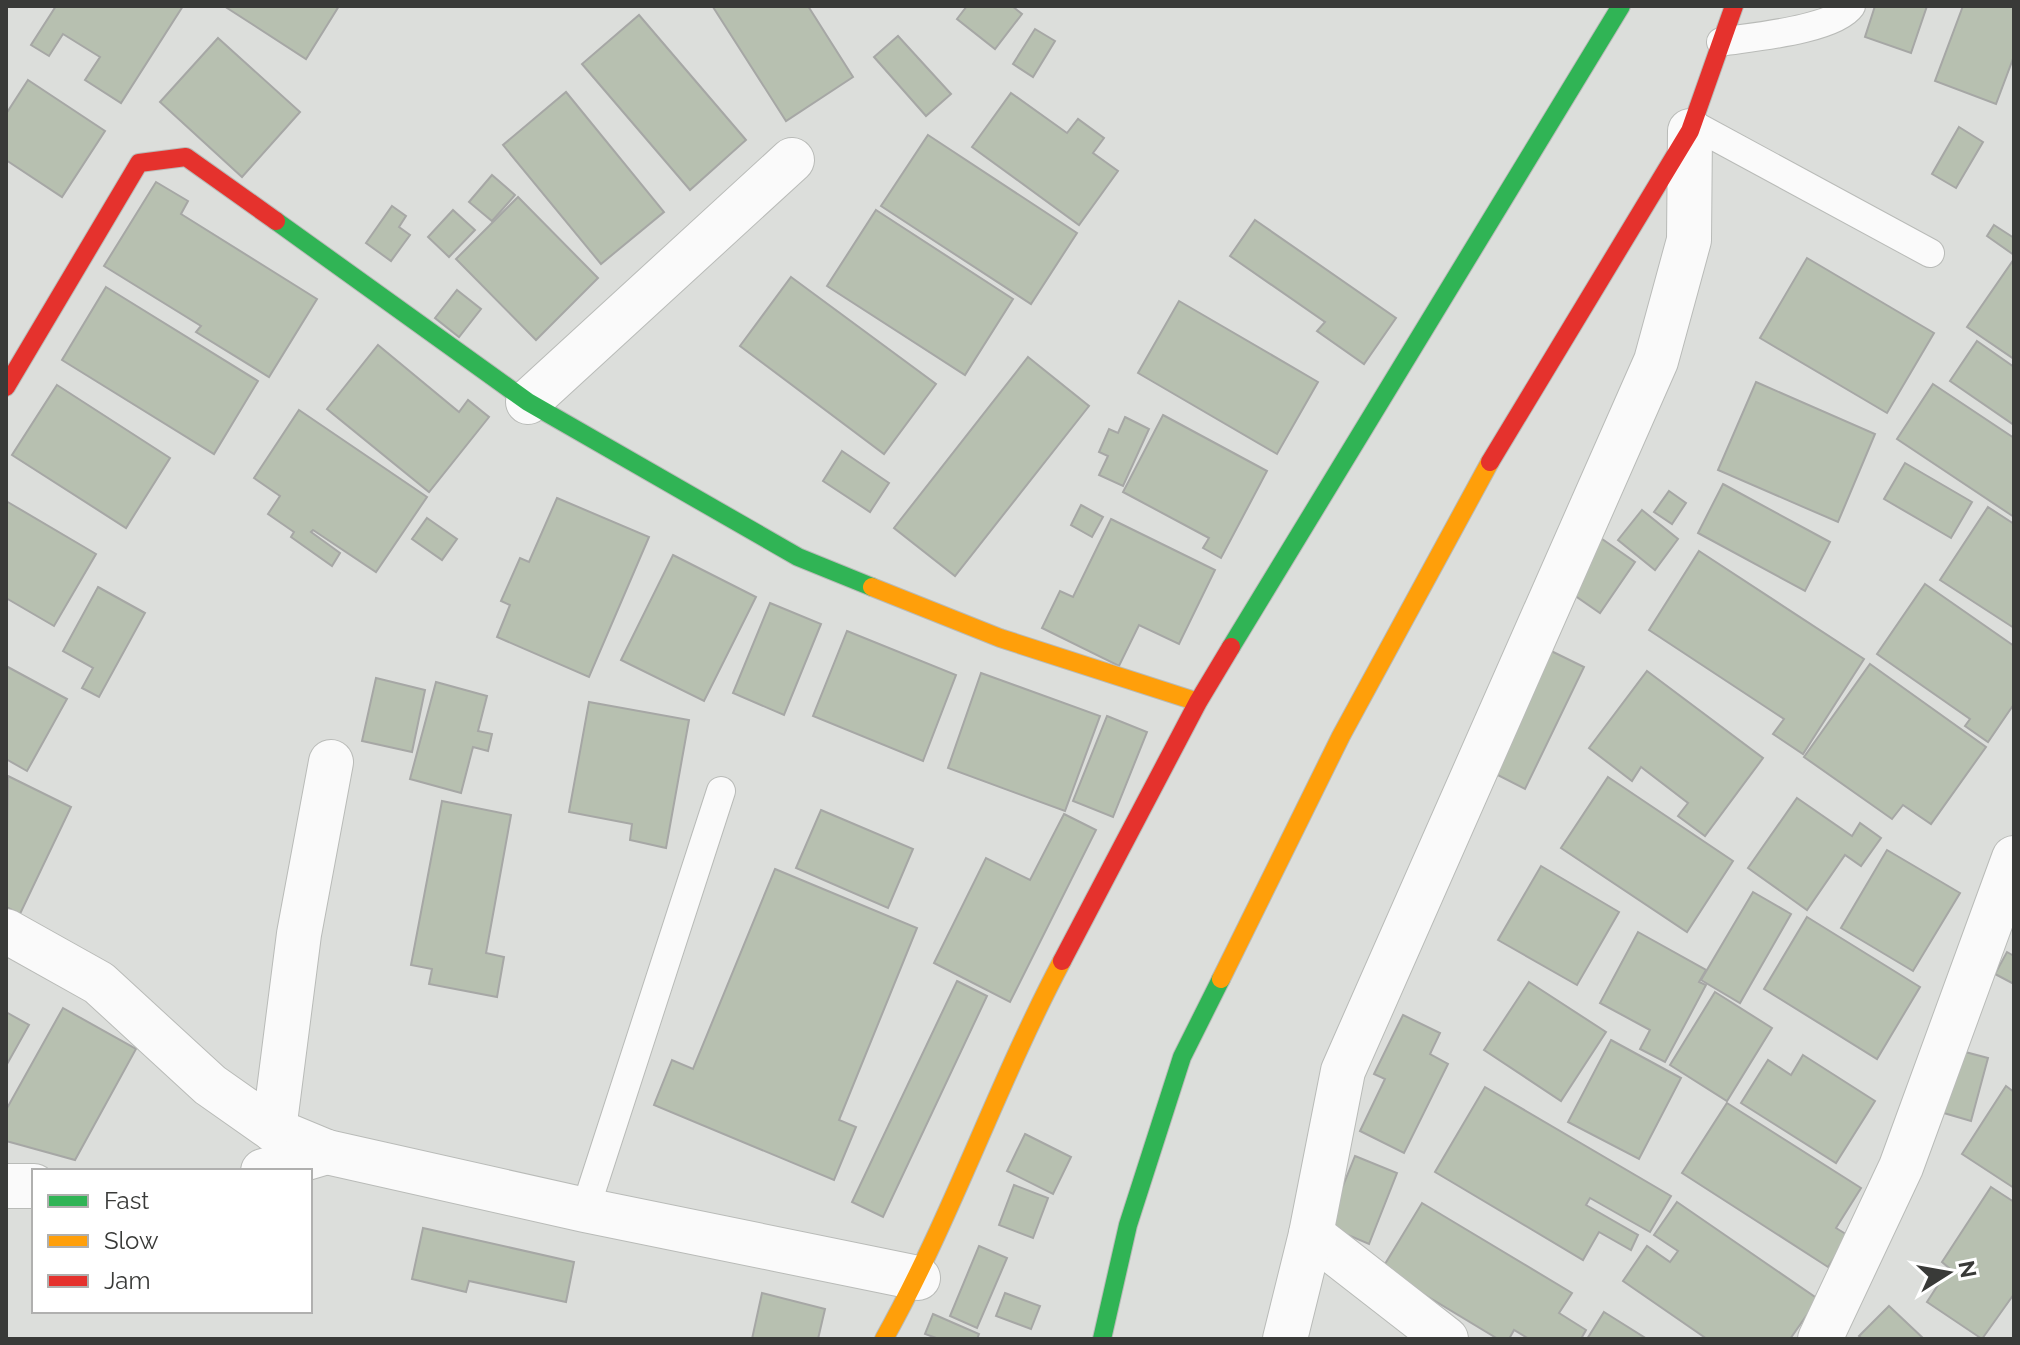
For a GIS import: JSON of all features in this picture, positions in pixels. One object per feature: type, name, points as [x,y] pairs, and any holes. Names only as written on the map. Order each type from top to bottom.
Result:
[{"type":"street","points":[[884,1339],[918,1278],[1037,1008],[1198,702],[1621,6]]},
{"type":"street","points":[[1102,1339],[1128,1225],[1182,1057],[1341,736],[1502,441],[1691,128],[1734,6]]},
{"type":"street","points":[[1285,1339],[1311,1234],[1343,1071],[1656,361],[1689,240],[1691,128]]},
{"type":"street","points":[[6,387],[139,163],[186,157],[528,402],[798,557],[1000,638],[1198,702]]},
{"type":"street","points":[[528,402],[792,160]]},
{"type":"street","points":[[274,1130],[299,934],[331,762]]},
{"type":"street","points":[[1820,1339],[1901,1167],[2014,858]]},
{"type":"street","points":[[6,931],[99,983],[210,1085],[274,1130],[327,1152],[585,1210],[918,1278]]},
{"type":"street","points":[[270,1169],[327,1152]]},
{"type":"street","points":[[6,1186],[32,1186]]},
{"type":"street","points":[[1311,1234],[1446,1339]]},
{"type":"lane","points":[[1721,42],[1824,22],[1845,14],[1851,6]]},
{"type":"lane","points":[[1691,128],[1930,253]]},
{"type":"lane","points":[[585,1210],[721,791]]},
{"type":"building","points":[[56,6],[183,6],[121,103],[85,80],[100,57],[63,34],[49,56],[31,45]]},
{"type":"building","points":[[224,6],[339,6],[306,59]]},
{"type":"building","points":[[808,6],[853,77],[786,121],[713,7]]},
{"type":"building","points":[[967,6],[1012,6],[1022,14],[995,49],[957,19]]},
{"type":"building","points":[[1875,6],[1927,6],[1911,53],[1865,37]]},
{"type":"building","points":[[1963,6],[2014,6],[2014,56],[1996,104],[1935,81]]},
{"type":"building","points":[[639,15],[746,140],[690,190],[582,64]]},
{"type":"building","points":[[1035,29],[1055,41],[1033,77],[1013,64]]},
{"type":"building","points":[[898,36],[951,94],[926,116],[874,57]]},
{"type":"building","points":[[218,38],[300,112],[242,177],[160,102]]},
{"type":"building","points":[[28,80],[105,131],[62,197],[6,160],[6,114]]},
{"type":"building","points":[[566,92],[664,212],[601,264],[503,145]]},
{"type":"building","points":[[1011,93],[1067,133],[1078,119],[1104,138],[1093,153],[1118,171],[1079,225],[972,147]]},
{"type":"building","points":[[1959,127],[1983,142],[1956,188],[1932,174]]},
{"type":"building","points":[[928,135],[1077,233],[1031,304],[881,206]]},
{"type":"building","points":[[492,175],[515,195],[492,221],[469,202]]},
{"type":"building","points":[[156,182],[188,201],[181,214],[317,299],[269,377],[196,332],[201,326],[104,266]]},
{"type":"building","points":[[518,197],[598,278],[536,340],[456,259]]},
{"type":"building","points":[[392,206],[406,216],[399,227],[410,235],[391,261],[366,243]]},
{"type":"building","points":[[453,210],[475,230],[449,257],[428,237]]},
{"type":"building","points":[[876,210],[1013,299],[965,375],[827,286]]},
{"type":"building","points":[[1255,220],[1396,318],[1364,364],[1317,331],[1325,322],[1230,256]]},
{"type":"building","points":[[1994,225],[2014,238],[2014,255],[1987,236]]},
{"type":"building","points":[[1807,258],[1934,333],[1887,413],[1760,338]]},
{"type":"building","points":[[2014,259],[2014,359],[1967,327]]},
{"type":"building","points":[[791,277],[936,384],[884,454],[740,346]]},
{"type":"building","points":[[106,287],[258,381],[214,454],[62,360]]},
{"type":"building","points":[[457,290],[481,309],[459,337],[435,318]]},
{"type":"building","points":[[1179,301],[1318,382],[1277,454],[1138,373]]},
{"type":"building","points":[[1977,341],[2014,367],[2014,425],[1950,381]]},
{"type":"building","points":[[378,345],[459,412],[468,400],[489,417],[429,492],[327,409]]},
{"type":"building","points":[[1028,357],[1089,406],[955,576],[894,528]]},
{"type":"building","points":[[1756,382],[1875,434],[1838,522],[1718,470]]},
{"type":"building","points":[[1933,384],[2014,438],[2014,517],[1897,439]]},
{"type":"building","points":[[57,385],[170,458],[126,528],[12,455]]},
{"type":"building","points":[[299,410],[427,497],[376,572],[313,530],[311,532],[340,553],[332,566],[291,537],[294,532],[268,514],[280,496],[254,478]]},
{"type":"building","points":[[1163,415],[1267,471],[1221,558],[1203,548],[1209,538],[1123,492]]},
{"type":"building","points":[[1125,417],[1149,429],[1123,486],[1099,475],[1108,456],[1099,452],[1109,429],[1118,433]]},
{"type":"building","points":[[842,451],[889,483],[870,512],[823,481]]},
{"type":"building","points":[[1905,463],[1972,502],[1951,538],[1884,499]]},
{"type":"building","points":[[1723,484],[1830,542],[1805,591],[1698,533]]},
{"type":"building","points":[[1669,491],[1686,503],[1672,524],[1654,512]]},
{"type":"building","points":[[557,498],[649,537],[589,677],[497,637],[510,605],[501,601],[520,558],[529,562]]},
{"type":"building","points":[[6,501],[96,554],[54,626],[6,598]]},
{"type":"building","points":[[1081,505],[1103,517],[1092,537],[1071,525]]},
{"type":"building","points":[[1988,507],[2014,524],[2014,628],[1940,580]]},
{"type":"building","points":[[1642,510],[1678,539],[1655,570],[1618,540]]},
{"type":"building","points":[[427,518],[457,539],[442,560],[412,539]]},
{"type":"building","points":[[1111,519],[1215,570],[1179,644],[1139,625],[1119,666],[1042,628],[1060,591],[1073,597]]},
{"type":"building","points":[[1595,534],[1635,562],[1600,613],[1561,586]]},
{"type":"building","points":[[1699,551],[1864,659],[1803,754],[1773,734],[1784,719],[1649,630]]},
{"type":"building","points":[[673,555],[756,597],[704,701],[621,660]]},
{"type":"building","points":[[1925,584],[2014,646],[2014,704],[1988,742],[1965,726],[1970,719],[1877,654]]},
{"type":"building","points":[[98,587],[145,613],[99,697],[82,688],[93,668],[63,651]]},
{"type":"building","points":[[770,603],[821,624],[784,715],[733,693]]},
{"type":"building","points":[[847,631],[956,675],[923,761],[813,716]]},
{"type":"building","points":[[1545,648],[1584,667],[1525,789],[1486,769]]},
{"type":"building","points":[[1870,664],[1986,747],[1931,824],[1903,805],[1892,819],[1804,757]]},
{"type":"building","points":[[6,666],[67,699],[27,771],[6,759]]},
{"type":"building","points":[[1647,671],[1763,758],[1705,836],[1678,816],[1688,803],[1641,767],[1632,781],[1589,748]]},
{"type":"building","points":[[981,673],[1100,716],[1065,811],[948,768]]},
{"type":"building","points":[[376,678],[425,690],[412,752],[362,741]]},
{"type":"building","points":[[436,682],[487,696],[478,731],[492,734],[488,751],[473,747],[461,793],[410,779]]},
{"type":"building","points":[[589,702],[689,720],[666,848],[630,840],[632,824],[569,812]]},
{"type":"building","points":[[1107,716],[1147,732],[1113,817],[1073,801]]},
{"type":"building","points":[[8,776],[71,807],[20,914],[6,907]]},
{"type":"building","points":[[1608,777],[1733,861],[1687,932],[1561,848]]},
{"type":"building","points":[[1797,798],[1852,836],[1860,823],[1881,838],[1861,866],[1845,855],[1807,910],[1748,868]]},
{"type":"building","points":[[442,801],[511,815],[486,953],[504,957],[497,997],[429,984],[432,969],[411,965]]},
{"type":"building","points":[[821,810],[913,849],[888,908],[796,868]]},
{"type":"building","points":[[1064,814],[1096,830],[1010,1002],[934,963],[986,858],[1030,880]]},
{"type":"building","points":[[1887,850],[1960,893],[1913,971],[1841,928]]},
{"type":"building","points":[[1541,866],[1619,912],[1577,985],[1498,940]]},
{"type":"building","points":[[775,869],[917,928],[839,1120],[856,1127],[834,1180],[654,1105],[672,1060],[693,1069]]},
{"type":"building","points":[[1753,892],[1791,914],[1740,1003],[1701,980]]},
{"type":"building","points":[[1807,917],[1920,987],[1877,1059],[1764,989]]},
{"type":"building","points":[[1638,932],[1706,970],[1699,982],[1706,985],[1665,1062],[1640,1049],[1650,1030],[1600,1003]]},
{"type":"building","points":[[2007,952],[2014,956],[2014,984],[1995,974]]},
{"type":"building","points":[[957,981],[987,996],[883,1217],[852,1202]]},
{"type":"building","points":[[1529,982],[1606,1032],[1561,1101],[1484,1050]]},
{"type":"building","points":[[1715,992],[1772,1028],[1727,1101],[1670,1065]]},
{"type":"building","points":[[63,1008],[136,1049],[75,1160],[6,1141],[6,1110]]},
{"type":"building","points":[[6,1012],[29,1025],[6,1066]]},
{"type":"building","points":[[1403,1015],[1440,1033],[1430,1054],[1448,1064],[1404,1153],[1360,1131],[1385,1079],[1374,1074]]},
{"type":"building","points":[[1611,1040],[1681,1078],[1639,1159],[1568,1122]]},
{"type":"building","points":[[1954,1049],[1988,1058],[1971,1121],[1937,1111]]},
{"type":"building","points":[[1803,1055],[1875,1101],[1836,1163],[1741,1103],[1768,1060],[1791,1075]]},
{"type":"building","points":[[2006,1086],[2014,1092],[2014,1188],[1962,1154]]},
{"type":"building","points":[[1485,1087],[1671,1196],[1650,1232],[1590,1198],[1586,1205],[1638,1235],[1631,1250],[1599,1232],[1583,1260],[1435,1172]]},
{"type":"building","points":[[1727,1103],[1861,1188],[1836,1228],[1849,1236],[1828,1267],[1682,1173]]},
{"type":"building","points":[[1025,1134],[1071,1157],[1053,1194],[1007,1171]]},
{"type":"building","points":[[1355,1156],[1397,1173],[1369,1244],[1327,1226]]},
{"type":"building","points":[[1014,1185],[1048,1198],[1033,1238],[999,1225]]},
{"type":"building","points":[[1991,1187],[2014,1202],[2014,1294],[1982,1339],[1927,1302],[1949,1268],[1942,1262]]},
{"type":"building","points":[[1677,1202],[1818,1299],[1790,1339],[1707,1339],[1623,1281],[1647,1246],[1670,1262],[1678,1251],[1654,1235]]},
{"type":"building","points":[[1422,1203],[1572,1293],[1559,1313],[1586,1330],[1581,1339],[1529,1339],[1514,1330],[1509,1339],[1498,1339],[1382,1269]]},
{"type":"building","points":[[423,1228],[574,1262],[566,1302],[469,1281],[466,1292],[412,1279]]},
{"type":"building","points":[[979,1246],[1007,1258],[977,1328],[950,1316]]},
{"type":"building","points":[[762,1293],[825,1309],[818,1339],[752,1339]]},
{"type":"building","points":[[1005,1293],[1040,1306],[1031,1329],[996,1316]]},
{"type":"building","points":[[1889,1306],[1924,1339],[1862,1339],[1859,1336]]},
{"type":"building","points":[[1604,1312],[1647,1339],[1587,1339]]},
{"type":"building","points":[[933,1314],[979,1334],[977,1339],[939,1339],[925,1334]]},
{"type":"traffic: fast","points":[[1231,647],[1621,6]]},
{"type":"traffic: fast","points":[[276,221],[528,402],[798,557],[872,587]]},
{"type":"traffic: fast","points":[[1102,1339],[1128,1225],[1182,1057],[1221,979]]},
{"type":"traffic: slow","points":[[1221,979],[1341,736],[1490,462]]},
{"type":"traffic: slow","points":[[872,587],[1000,638],[1198,702]]},
{"type":"traffic: slow","points":[[884,1339],[909,1293],[1016,1055],[1062,961]]},
{"type":"traffic: jam","points":[[1490,462],[1690,131],[1734,6]]},
{"type":"traffic: jam","points":[[6,387],[139,163],[186,157],[276,221]]},
{"type":"traffic: jam","points":[[1062,961],[1198,702],[1231,647]]}]
